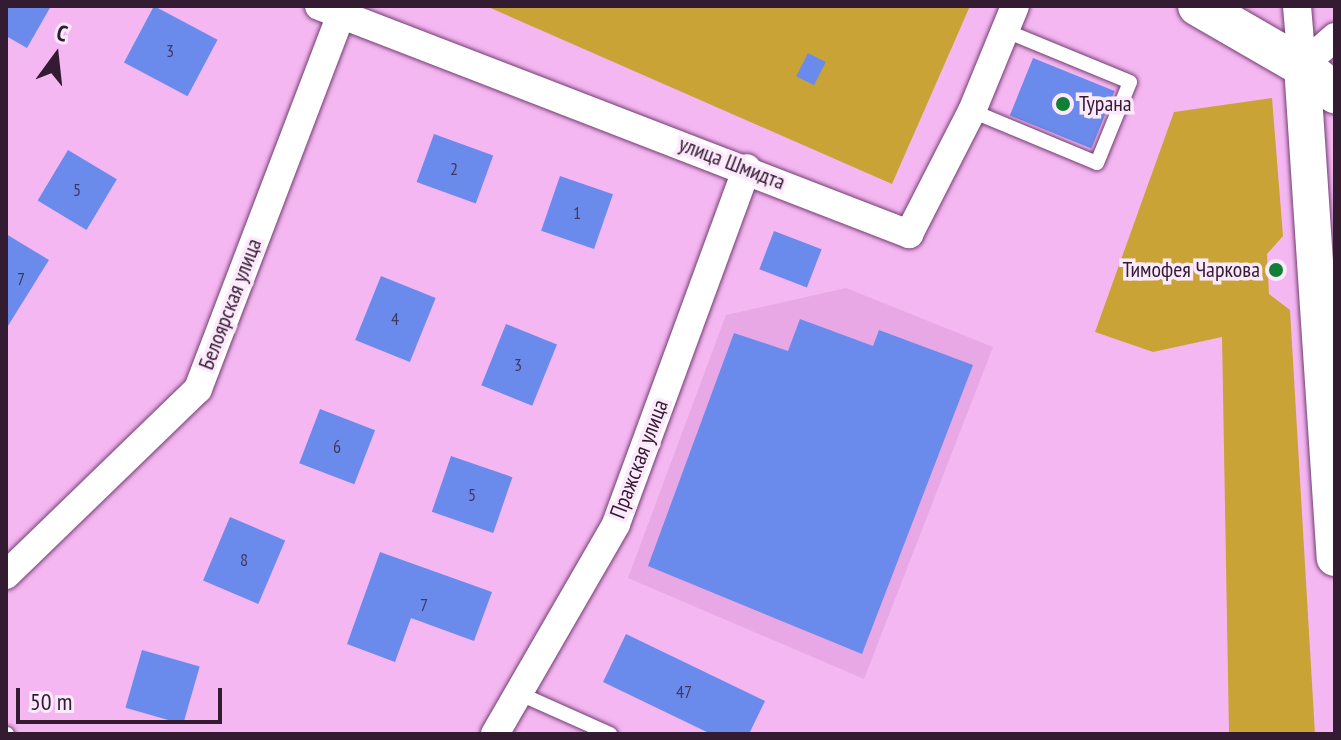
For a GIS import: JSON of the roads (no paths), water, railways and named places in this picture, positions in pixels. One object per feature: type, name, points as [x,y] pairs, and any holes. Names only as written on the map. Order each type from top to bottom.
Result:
[{"type":"main road","points":[[1198,6],[1302,66],[1335,93]]},
{"type":"street","points":[[1297,6],[1335,558]]},
{"type":"street","name":"улица Шмидта","points":[[330,10],[747,168],[909,234],[972,111],[1010,18]]},
{"type":"street","name":"Белоярская улица","points":[[6,575],[198,389],[330,10]]},
{"type":"street","points":[[1302,66],[1335,37]]},
{"type":"street","name":"Пражская улица","points":[[495,734],[616,524],[747,168]]},
{"type":"street","points":[[1327,408],[1335,366]]},
{"type":"lane","points":[[972,111],[1097,163],[1130,82],[1010,18]]},
{"type":"lane","points":[[518,693],[610,734]]},
{"type":"place","name":"Турана","points":[[1063,104]]},
{"type":"place","name":"Тимофея Чаркова","points":[[1276,270]]}]
